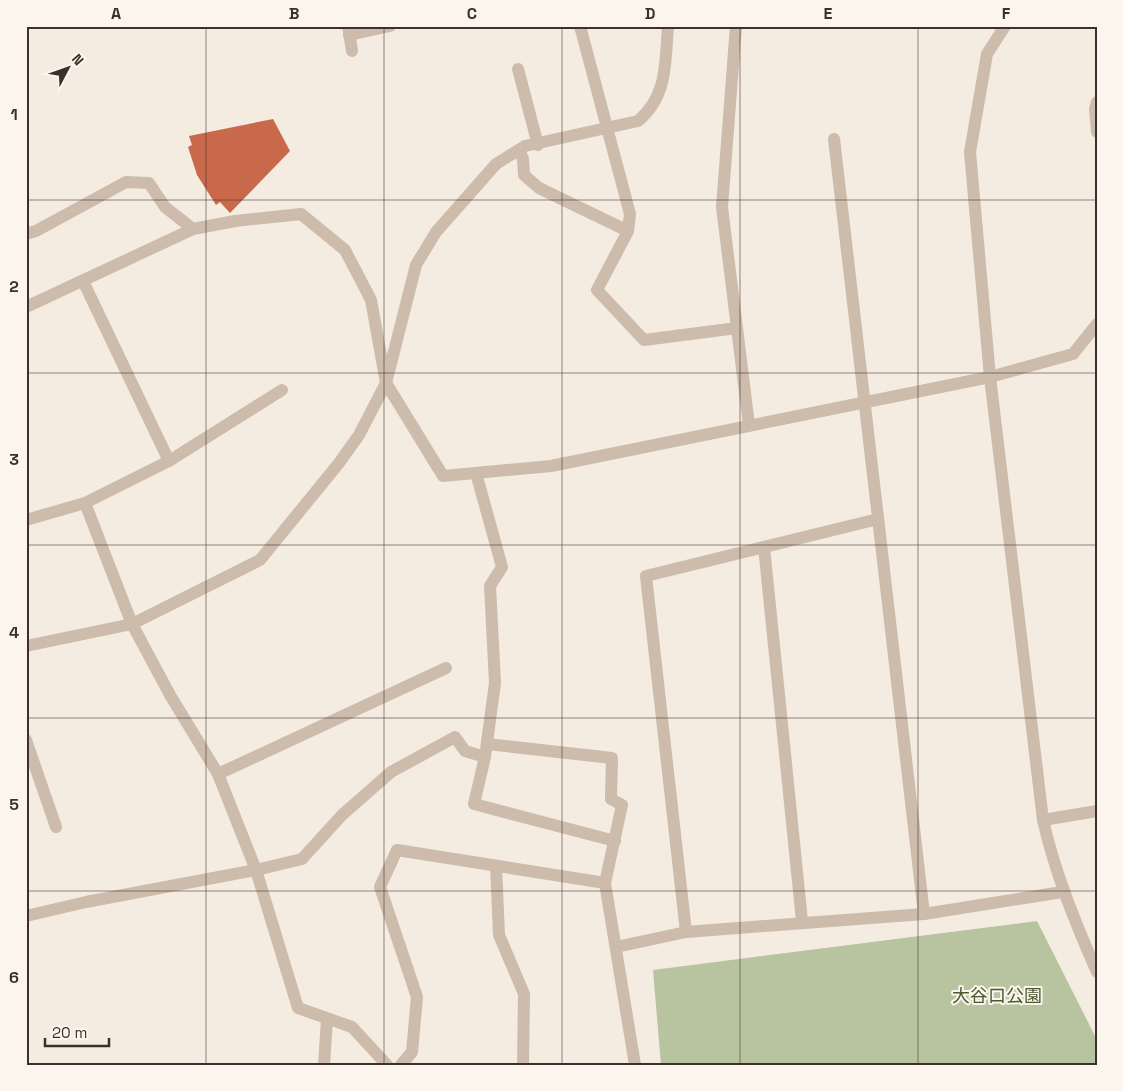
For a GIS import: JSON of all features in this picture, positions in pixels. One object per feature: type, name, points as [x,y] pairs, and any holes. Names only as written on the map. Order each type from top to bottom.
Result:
[{"type":"street","points":[[352,51],[348,31],[390,26]]},
{"type":"street","points":[[580,26],[630,214],[628,231],[597,290],[644,340],[737,328]]},
{"type":"street","points":[[26,646],[132,624],[260,560],[360,435],[386,383],[416,265],[436,232],[496,164],[525,146],[538,145],[638,121],[652,110],[663,84],[668,26]]},
{"type":"street","points":[[736,26],[722,207],[749,425]]},
{"type":"street","points":[[1005,26],[987,54],[970,152],[990,377],[1043,820],[1062,892],[1097,972]]},
{"type":"street","points":[[518,69],[538,145]]},
{"type":"street","points":[[1097,102],[1095,109],[1097,132]]},
{"type":"street","points":[[834,139],[924,914]]},
{"type":"street","points":[[519,150],[523,159],[524,175],[539,188],[628,231]]},
{"type":"street","points":[[26,234],[36,231],[126,182],[148,183],[165,208],[193,229]]},
{"type":"street","points":[[26,307],[193,229],[235,221],[301,214],[346,250],[371,300],[386,383],[443,476],[551,466],[749,425],[865,404],[990,377],[1073,354],[1097,324]]},
{"type":"street","points":[[83,281],[170,461]]},
{"type":"street","points":[[26,520],[85,503],[170,461],[282,390]]},
{"type":"street","points":[[476,473],[502,567],[490,586],[495,684],[485,757],[474,804],[615,841]]},
{"type":"street","points":[[85,503],[132,624],[170,695],[218,774],[256,870],[298,1008],[352,1027],[387,1065]]},
{"type":"street","points":[[686,932],[646,576],[878,519]]},
{"type":"street","points":[[764,547],[802,922]]},
{"type":"street","points":[[218,774],[446,668]]},
{"type":"street","points":[[26,916],[86,902],[256,870],[302,859],[342,815],[391,772],[456,737],[465,751],[485,757]]},
{"type":"street","points":[[26,740],[56,827]]},
{"type":"street","points":[[487,744],[612,758],[611,799],[622,805],[605,883],[635,1065]]},
{"type":"street","points":[[1043,820],[1097,811]]},
{"type":"street","points":[[401,1065],[412,1052],[417,997],[380,887],[397,850],[605,883]]},
{"type":"street","points":[[496,866],[499,935],[524,994],[524,1065]]},
{"type":"street","points":[[616,947],[686,932],[924,914],[1062,892]]},
{"type":"street","points":[[324,1065],[327,1018]]},
{"type":"green space","name":"大谷口公園","points":[[1037,921],[1097,1040],[1097,1065],[661,1065],[653,970]]},
{"type":"building","points":[[273,119],[290,151],[230,213],[220,202],[216,205],[197,175],[188,147],[192,145],[189,136]]}]
